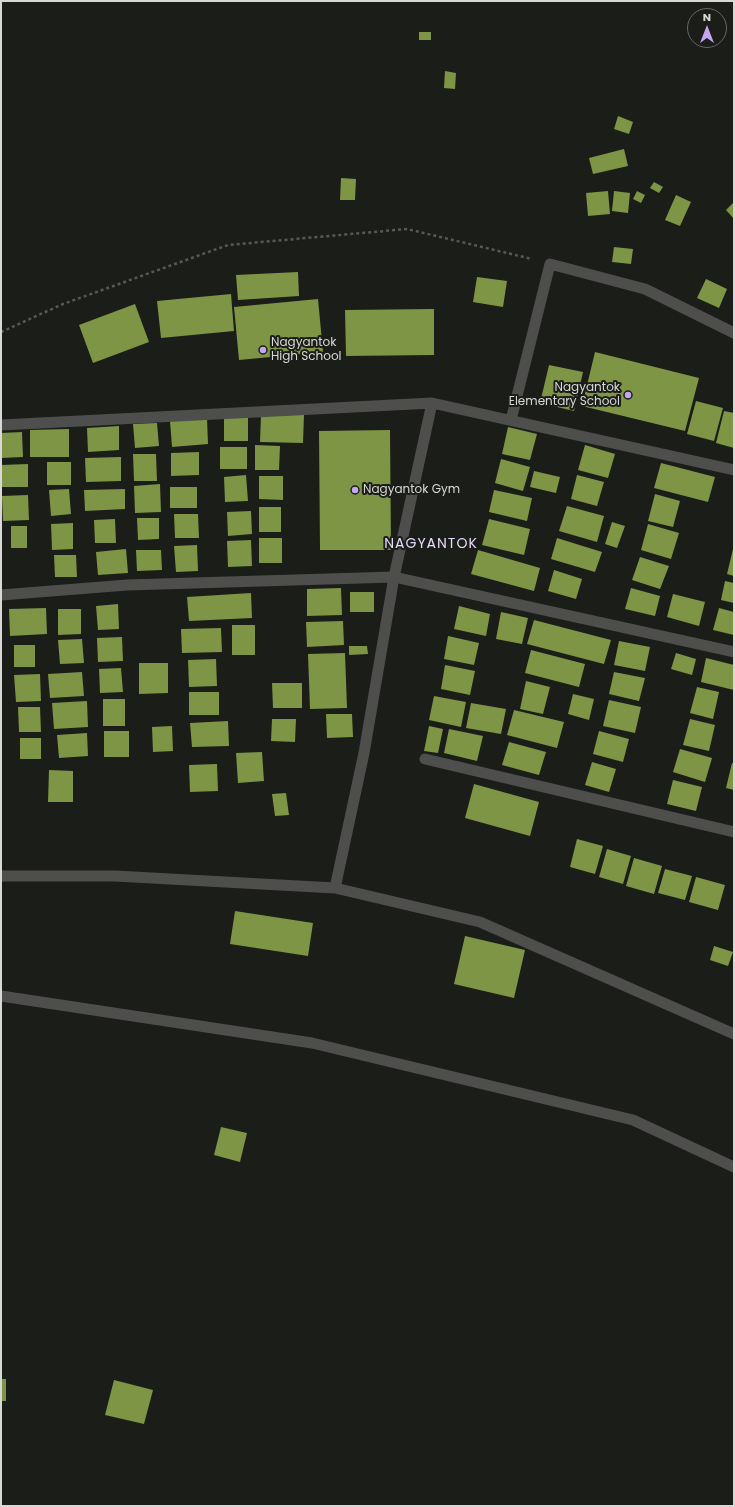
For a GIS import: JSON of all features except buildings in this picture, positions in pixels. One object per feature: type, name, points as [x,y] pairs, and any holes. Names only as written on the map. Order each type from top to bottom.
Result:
[{"type":"street","points":[[511,420],[550,264],[645,288],[734,333]]},
{"type":"street","points":[[335,888],[364,753],[394,577],[432,403]]},
{"type":"street","points":[[1,425],[432,403],[734,470]]},
{"type":"street","points":[[1,595],[128,585],[394,577],[734,652]]},
{"type":"street","points":[[426,759],[734,832]]},
{"type":"street","points":[[1,876],[115,876],[335,888],[480,922],[734,1034]]},
{"type":"street","points":[[1,996],[312,1043],[633,1120],[734,1167]]},
{"type":"path","points":[[1,332],[63,304],[228,245],[407,229],[550,264]]},
{"type":"place","name":"Nagyantok High School","points":[[263,350]]},
{"type":"place","name":"Nagyantok Elementary School","points":[[628,395]]},
{"type":"place","name":"Nagyantok Gym","points":[[355,490]]},
{"type":"district","name":"NAGYANTOK","points":[[431,544]]}]
